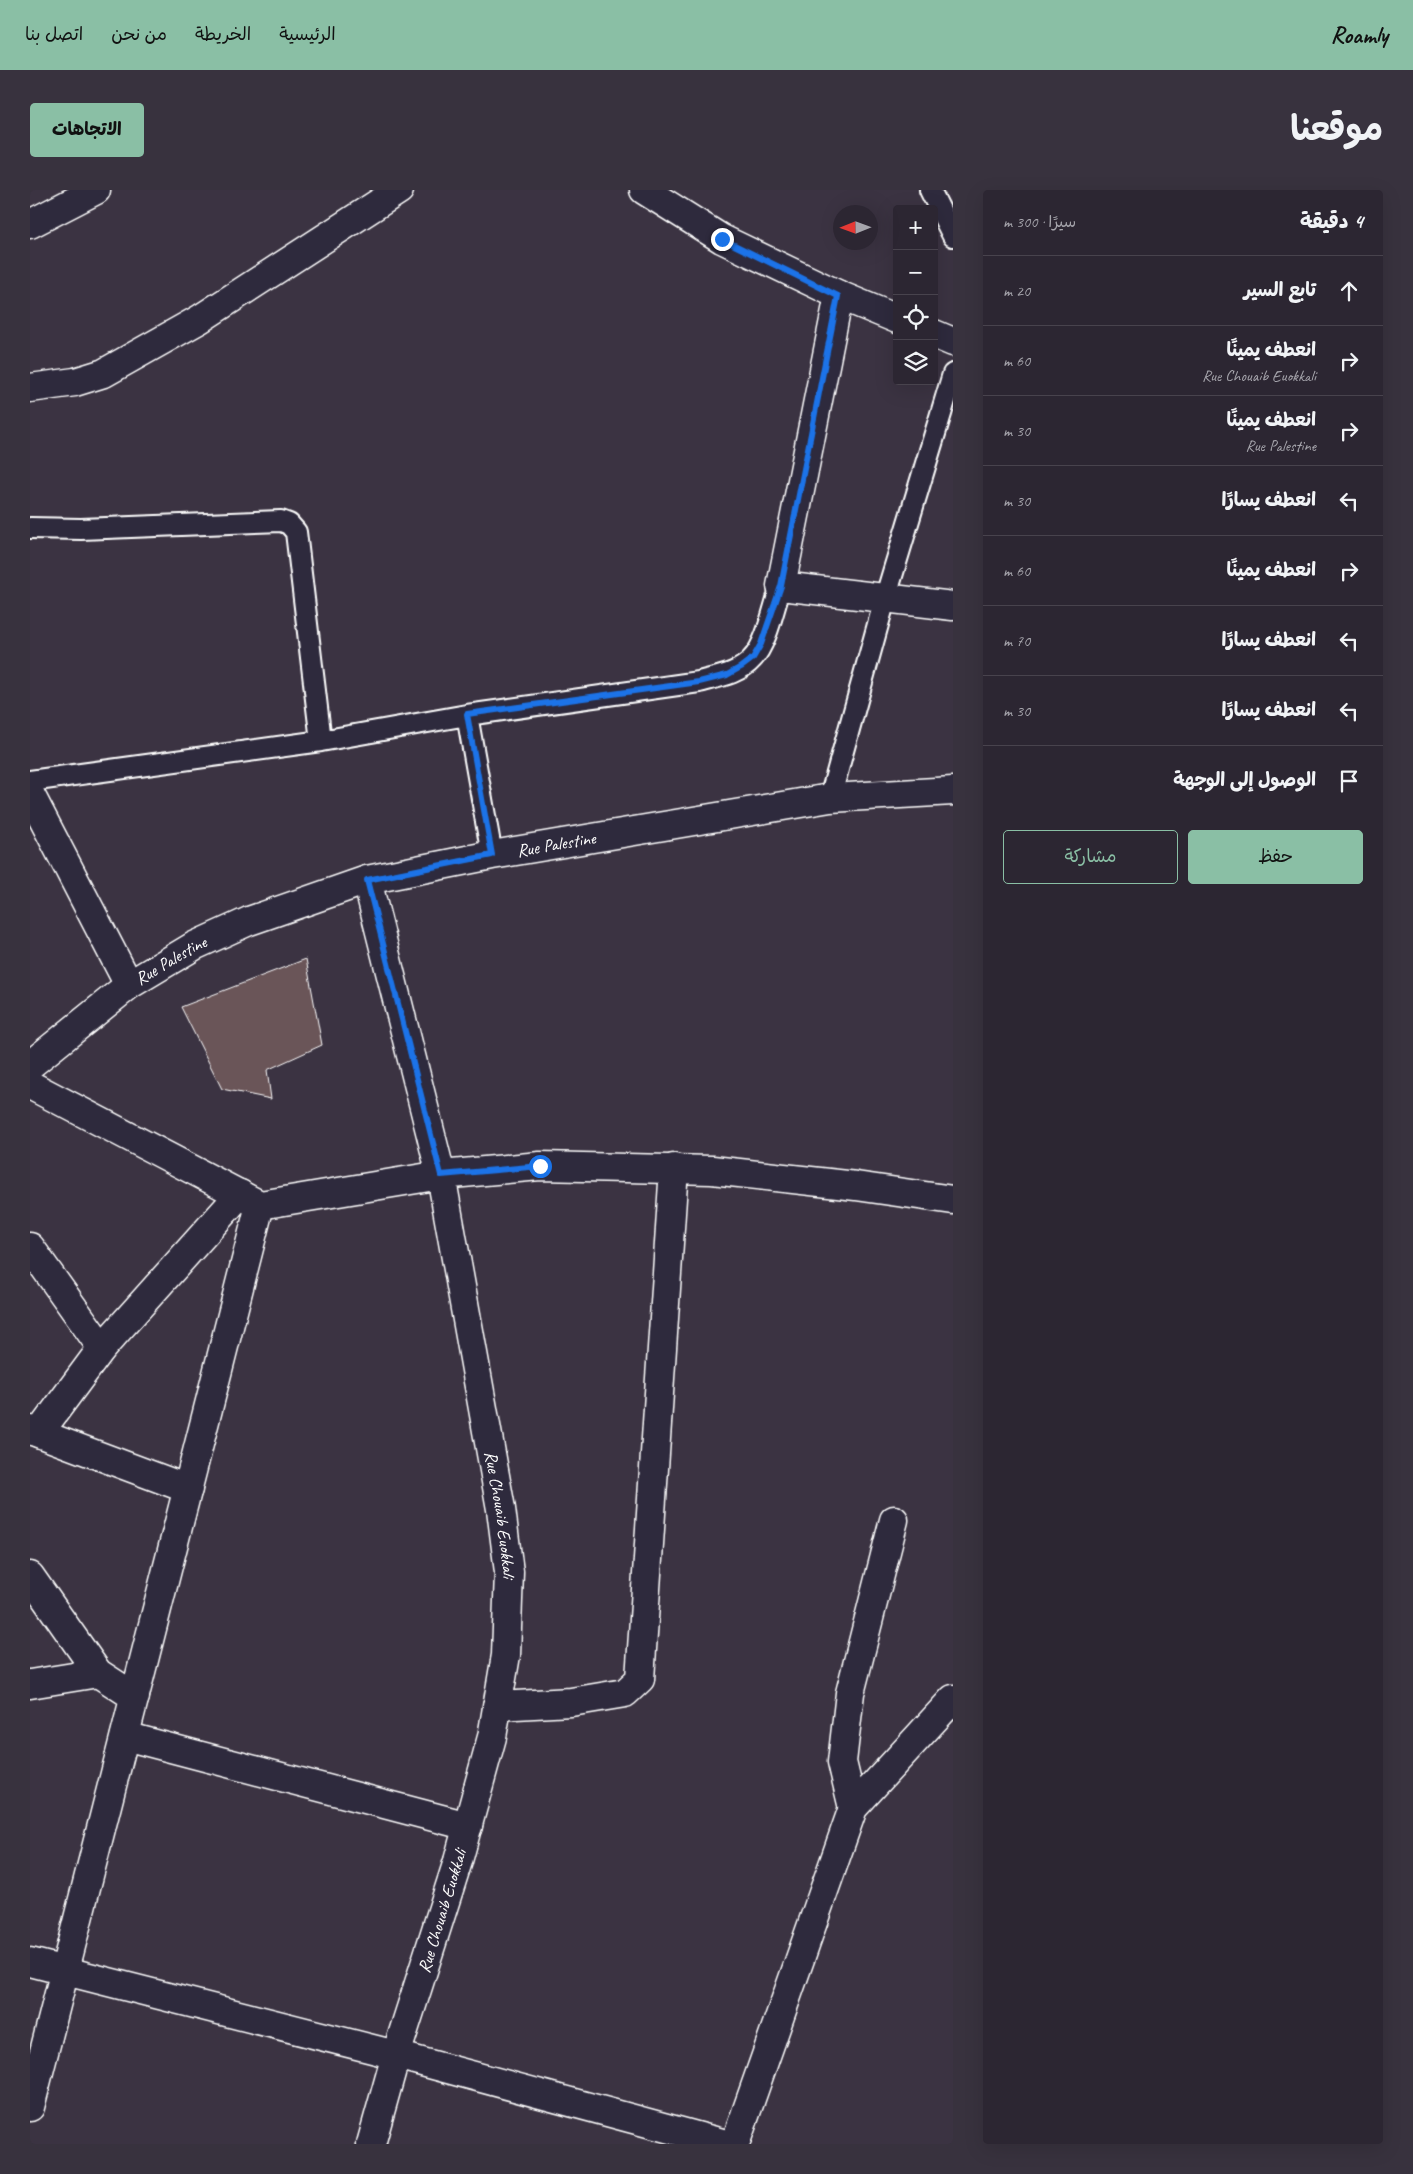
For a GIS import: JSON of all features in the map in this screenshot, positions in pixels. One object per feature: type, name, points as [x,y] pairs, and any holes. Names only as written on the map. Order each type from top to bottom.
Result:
[{"type":"street","points":[[30,224],[96,190]]},
{"type":"street","points":[[30,388],[75,382],[104,373],[200,319],[399,190]]},
{"type":"street","points":[[644,190],[722,239],[838,296],[893,317]]},
{"type":"street","points":[[838,296],[781,586],[953,606]]},
{"type":"street","points":[[938,336],[953,342]]},
{"type":"street","name":"Rue Palestine","points":[[30,1064],[129,985],[194,946],[249,921],[367,880],[492,855],[830,798],[953,791]]},
{"type":"street","points":[[30,794],[129,985]]},
{"type":"street","name":"Rue Chouaib Euokkali","points":[[367,880],[441,1175],[501,1509],[509,1572],[506,1655],[492,1737],[468,1826],[396,2055],[371,2144]]},
{"type":"street","points":[[30,1085],[250,1199],[441,1175],[540,1166],[712,1170],[847,1185],[953,1200]]},
{"type":"street","points":[[497,1706],[571,1702],[625,1693],[640,1679],[674,1168]]},
{"type":"street","points":[[188,1489],[34,1431],[102,1348],[250,1199]]},
{"type":"street","points":[[30,2107],[188,1489],[250,1199]]},
{"type":"street","points":[[30,1247],[102,1348]]},
{"type":"street","points":[[853,1808],[842,1762],[850,1693],[894,1520]]},
{"type":"street","points":[[30,1576],[98,1673],[135,1697]]},
{"type":"street","points":[[30,1684],[98,1673]]},
{"type":"street","points":[[734,2144],[853,1808],[953,1699]]},
{"type":"street","points":[[124,1736],[468,1826]]},
{"type":"street","points":[[30,1962],[396,2055],[726,2144]]},
{"type":"lane","points":[[930,190],[953,236]]},
{"type":"lane","points":[[830,798],[885,599],[953,374]]},
{"type":"lane","points":[[30,528],[81,529],[281,521],[289,524],[296,532],[322,740]]},
{"type":"lane","points":[[30,781],[322,740],[467,714],[699,682],[727,675],[753,658],[761,644],[781,586]]},
{"type":"lane","points":[[467,714],[492,855]]},
{"type":"building","points":[[306,959],[322,1045],[267,1070],[271,1099],[222,1089],[181,1007]]},
{"type":"route","points":[[540,1166],[441,1175],[367,880],[492,855],[467,714],[699,682],[727,675],[741,667],[753,658],[761,644],[781,586],[838,296],[722,239]]}]
